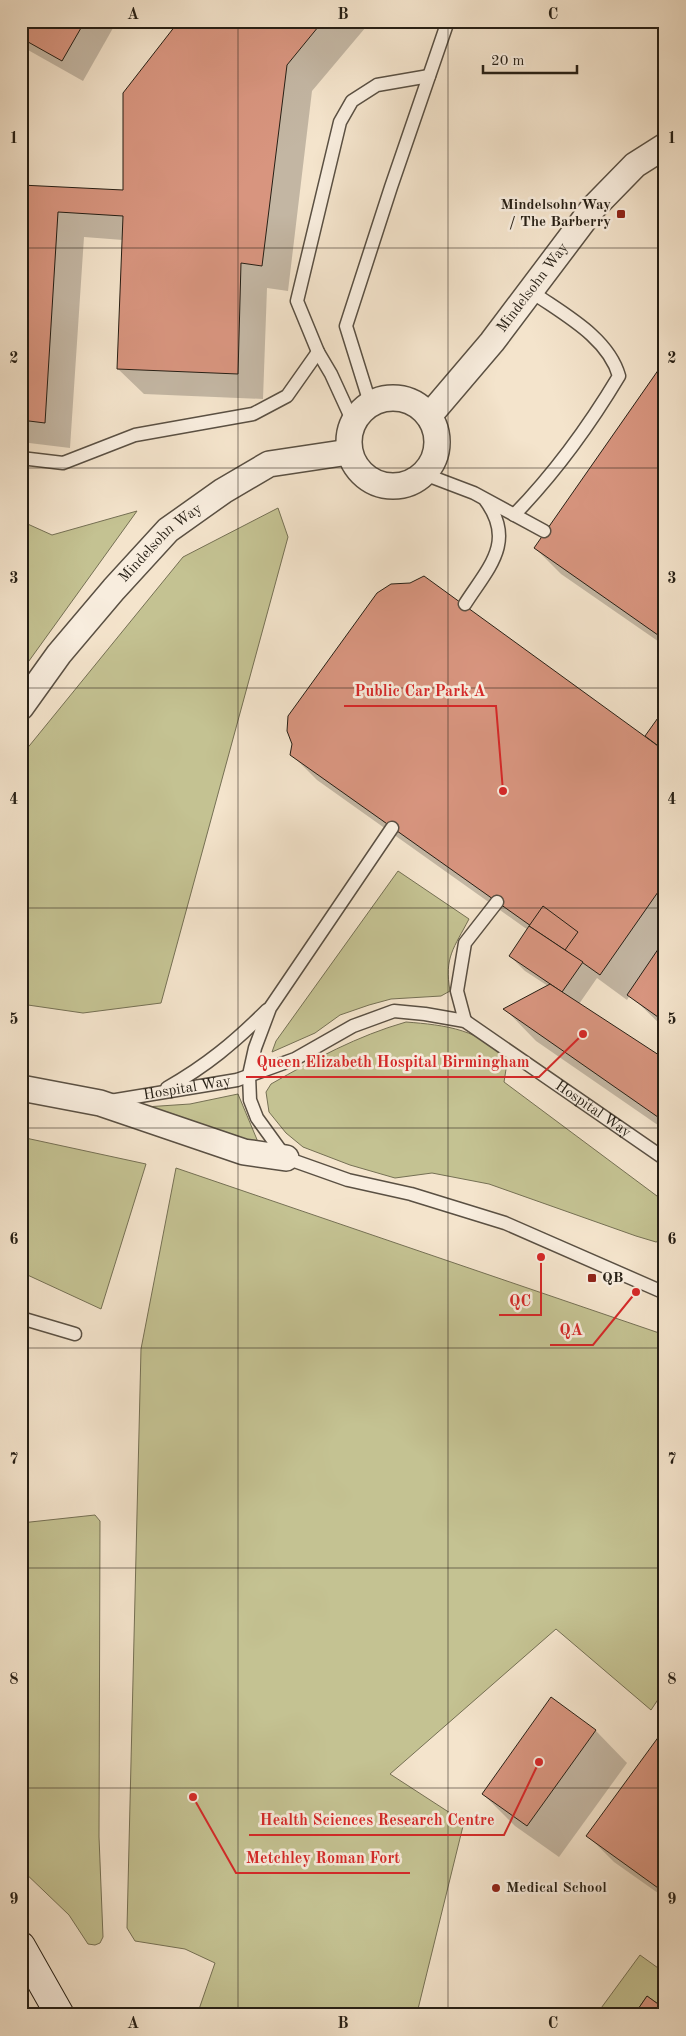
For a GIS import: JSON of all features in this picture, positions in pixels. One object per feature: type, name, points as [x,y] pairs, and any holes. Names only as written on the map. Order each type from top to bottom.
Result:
[{"type":"street","name":"Mindelsohn Way","points":[[430,416],[532,292],[593,208],[635,165],[665,146]]},
{"type":"street","points":[[385,398],[401,398],[416,403],[430,416],[437,433],[436,454],[424,474],[404,486],[388,487],[370,481],[355,466],[349,452],[350,430],[358,414],[370,403],[385,398]]},
{"type":"street","name":"Mindelsohn Way","points":[[21,707],[60,654],[108,596],[168,530],[223,491],[269,464],[349,452]]},
{"type":"street","name":"Hospital Way","points":[[21,1088],[100,1103],[244,1152],[286,1158]]},
{"type":"street","points":[[21,1946],[60,2015]]},
{"type":"lane","points":[[370,403],[346,326],[448,21]]},
{"type":"lane","points":[[354,422],[318,352],[297,301],[340,122],[352,101],[377,85],[429,76]]},
{"type":"lane","points":[[514,515],[541,488],[587,426],[619,376],[615,362],[590,333],[532,292]]},
{"type":"lane","points":[[21,458],[64,463],[135,435],[253,414],[287,396],[318,352]]},
{"type":"lane","points":[[424,474],[485,498],[544,531]]},
{"type":"lane","points":[[465,604],[498,554],[500,535],[496,514],[485,498]]},
{"type":"lane","points":[[158,1093],[200,1069],[233,1044],[270,1008],[392,828]]},
{"type":"lane","points":[[465,1021],[458,991],[465,943],[497,902]]},
{"type":"lane","points":[[270,1008],[255,1048],[249,1075],[250,1100],[257,1118],[286,1158]]},
{"type":"lane","name":"Hospital Way","points":[[100,1103],[237,1080],[295,1059],[352,1026],[394,1011],[425,1014],[465,1021],[665,1158]]},
{"type":"lane","name":"Hospital Way","points":[[286,1158],[348,1180],[410,1194],[505,1223],[665,1293]]},
{"type":"lane","points":[[21,1318],[76,1334]]},
{"type":"shaded area","points":[[278,508],[288,537],[161,1003],[83,1013],[21,1004],[21,756],[183,557]]},
{"type":"shaded area","points":[[137,511],[21,672],[21,521],[52,535]]},
{"type":"shaded area","points":[[398,871],[469,919],[449,961],[448,979],[450,991],[441,996],[391,999],[369,1005],[340,1015],[315,1033],[272,1052],[276,1041]]},
{"type":"shaded area","points":[[406,1022],[449,1027],[462,1031],[487,1043],[498,1052],[507,1063],[504,1082],[665,1202],[665,1239],[656,1242],[636,1236],[489,1184],[432,1173],[395,1178],[350,1165],[303,1147],[286,1133],[269,1112],[266,1092],[271,1084],[353,1041]]},
{"type":"shaded area","points":[[238,1094],[258,1142],[193,1130],[130,1108],[190,1104]]},
{"type":"shaded area","points":[[21,1137],[146,1164],[101,1309],[21,1272]]},
{"type":"shaded area","points":[[176,1168],[665,1335],[665,1689],[651,1710],[556,1629],[390,1774],[464,1822],[418,2009],[421,2015],[197,2015],[215,1963],[185,1949],[135,1941],[127,1928],[141,1349]]},
{"type":"shaded area","points":[[95,1515],[100,1521],[99,1837],[103,1937],[100,1943],[95,1945],[88,1944],[69,1915],[21,1869],[21,1523]]},
{"type":"shaded area","points":[[640,1955],[665,1973],[665,2009],[647,1996],[634,2015],[596,2015]]},
{"type":"building","points":[[21,21],[85,21],[62,61],[21,38]]},
{"type":"building","points":[[179,21],[323,21],[287,65],[262,266],[241,263],[238,374],[117,369],[123,216],[58,212],[45,423],[21,420],[21,185],[123,190],[123,93]]},
{"type":"building","points":[[659,369],[665,373],[665,640],[534,548]]},
{"type":"building","points":[[424,576],[665,751],[665,882],[600,975],[290,755],[292,744],[287,731],[288,716],[377,593],[391,584],[410,583]]},
{"type":"building","points":[[665,708],[665,751],[645,736]]},
{"type":"building","points":[[543,906],[578,932],[565,950],[529,926]]},
{"type":"building","points":[[529,926],[583,962],[562,992],[509,956]]},
{"type":"building","points":[[665,939],[665,1022],[627,995]]},
{"type":"building","points":[[550,984],[665,1059],[665,1122],[503,1009]]},
{"type":"building","points":[[551,1697],[596,1730],[527,1826],[482,1794]]},
{"type":"building","points":[[665,1728],[665,1893],[586,1836]]},
{"type":"building","points":[[647,1996],[665,2009],[665,2015],[634,2015]]},
{"type":"place","name":"Mindelsohn Way / The Barberry","points":[[621,214]]},
{"type":"place","name":"Public Car Park A","points":[[503,791]]},
{"type":"place","name":"Queen Elizabeth Hospital Birmingham","points":[[583,1034]]},
{"type":"place","name":"QC","points":[[541,1257]]},
{"type":"place","name":"QB","points":[[592,1278]]},
{"type":"place","name":"QA","points":[[636,1292]]},
{"type":"place","name":"Health Sciences Research Centre","points":[[539,1762]]},
{"type":"place","name":"Metchley Roman Fort","points":[[193,1797]]},
{"type":"place","name":"Medical School","points":[[496,1888]]}]
